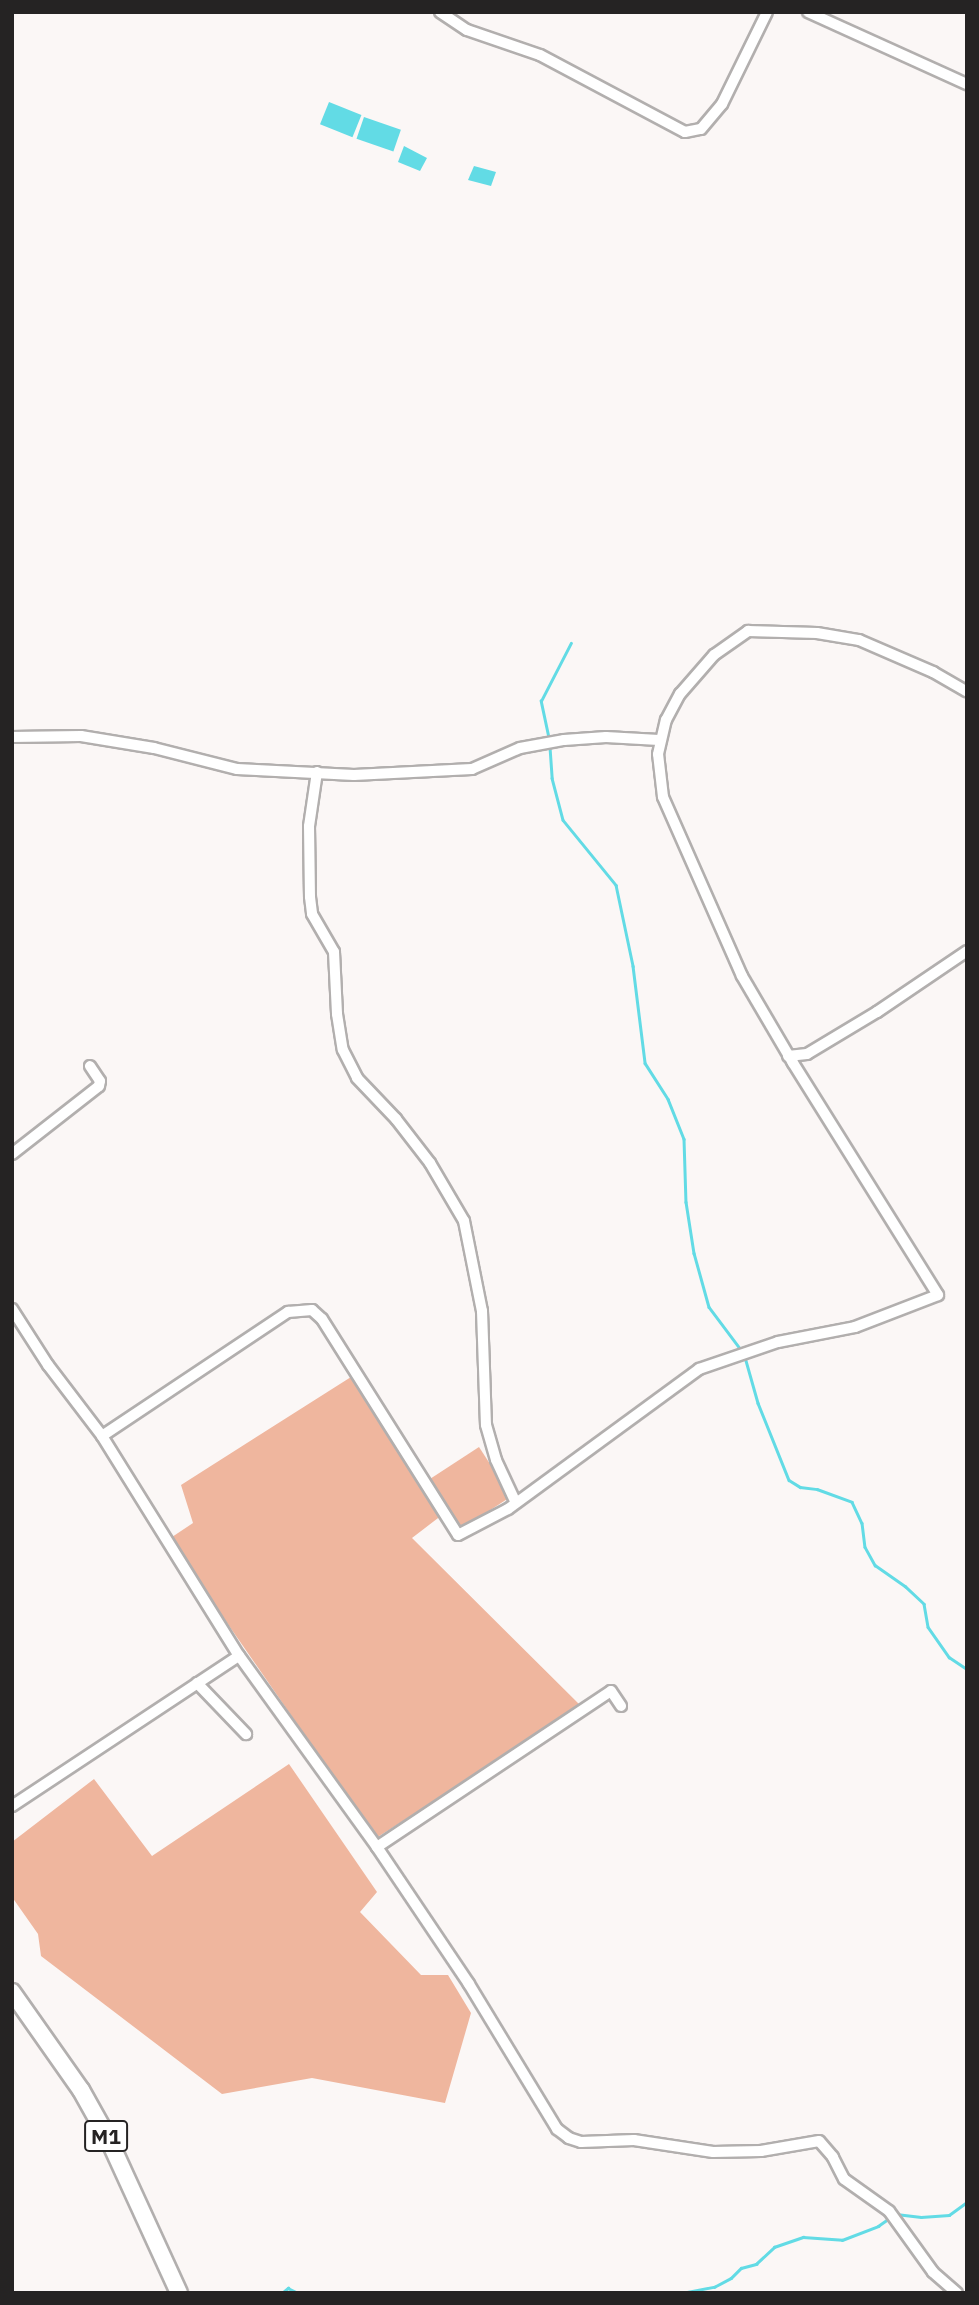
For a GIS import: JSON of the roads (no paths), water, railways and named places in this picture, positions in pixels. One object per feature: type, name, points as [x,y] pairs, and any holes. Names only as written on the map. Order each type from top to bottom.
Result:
[{"type":"highway","name":"M1","points":[[12,1992],[81,2090],[109,2140],[179,2293]]},
{"type":"street","points":[[440,12],[467,30],[540,55],[685,132],[701,128],[722,104],[767,12]]},
{"type":"street","points":[[808,12],[967,84]]},
{"type":"street","points":[[102,1436],[288,1312],[308,1309],[323,1319],[458,1535],[516,1503],[699,1368],[778,1342],[855,1327],[938,1295],[788,1056],[743,976],[663,797],[658,768],[659,740],[676,702],[701,668],[733,639],[753,630],[835,635],[859,640],[933,672],[967,692]]},
{"type":"street","points":[[12,737],[81,736],[154,748],[237,769],[354,775],[472,769],[520,748],[564,740],[606,737],[659,740]]},
{"type":"street","points":[[317,772],[309,826],[310,897],[312,914],[334,952],[337,1014],[343,1050],[357,1078],[396,1119],[430,1163],[464,1221],[482,1311],[486,1425],[496,1460],[516,1503]]},
{"type":"street","points":[[788,1056],[807,1054],[877,1012],[967,951]]},
{"type":"street","points":[[12,1154],[98,1087],[100,1081],[90,1066]]},
{"type":"street","points":[[12,1310],[48,1365],[102,1436],[239,1656],[377,1847],[469,1984],[553,2125],[564,2135],[582,2142],[634,2140],[690,2150],[735,2152],[819,2140],[833,2157],[844,2179],[889,2211],[933,2272],[957,2293]]},
{"type":"street","points":[[12,1806],[239,1656]]},
{"type":"street","points":[[197,1683],[246,1734]]},
{"type":"street","points":[[377,1847],[611,1691],[621,1706]]},
{"type":"water","points":[[329,102],[361,115],[352,137],[320,124]]},
{"type":"water","points":[[364,117],[401,130],[393,151],[357,139]]},
{"type":"water","points":[[404,146],[427,158],[420,171],[398,162]]},
{"type":"water","points":[[474,166],[496,172],[491,186],[468,180]]},
{"type":"waterway","points":[[549,740],[541,701],[571,643]]},
{"type":"waterway","points":[[550,747],[552,778],[563,820],[616,885],[633,966],[645,1063],[668,1099],[684,1139],[686,1202],[694,1253],[709,1307],[742,1351]]},
{"type":"waterway","points":[[745,1357],[758,1403],[789,1480],[800,1487],[817,1489],[852,1502],[862,1523],[865,1547],[875,1565],[905,1586],[924,1604],[928,1627],[949,1657],[967,1669]]},
{"type":"waterway","points":[[896,2214],[921,2217],[949,2215],[967,2202]]},
{"type":"waterway","points":[[682,2293],[714,2287],[731,2278],[741,2268],[756,2264],[774,2247],[803,2237],[842,2240],[878,2226],[891,2217]]},
{"type":"waterway","points":[[282,2293],[288,2288],[298,2293]]},
{"type":"waterway","points":[[210,2293],[249,2293]]}]
